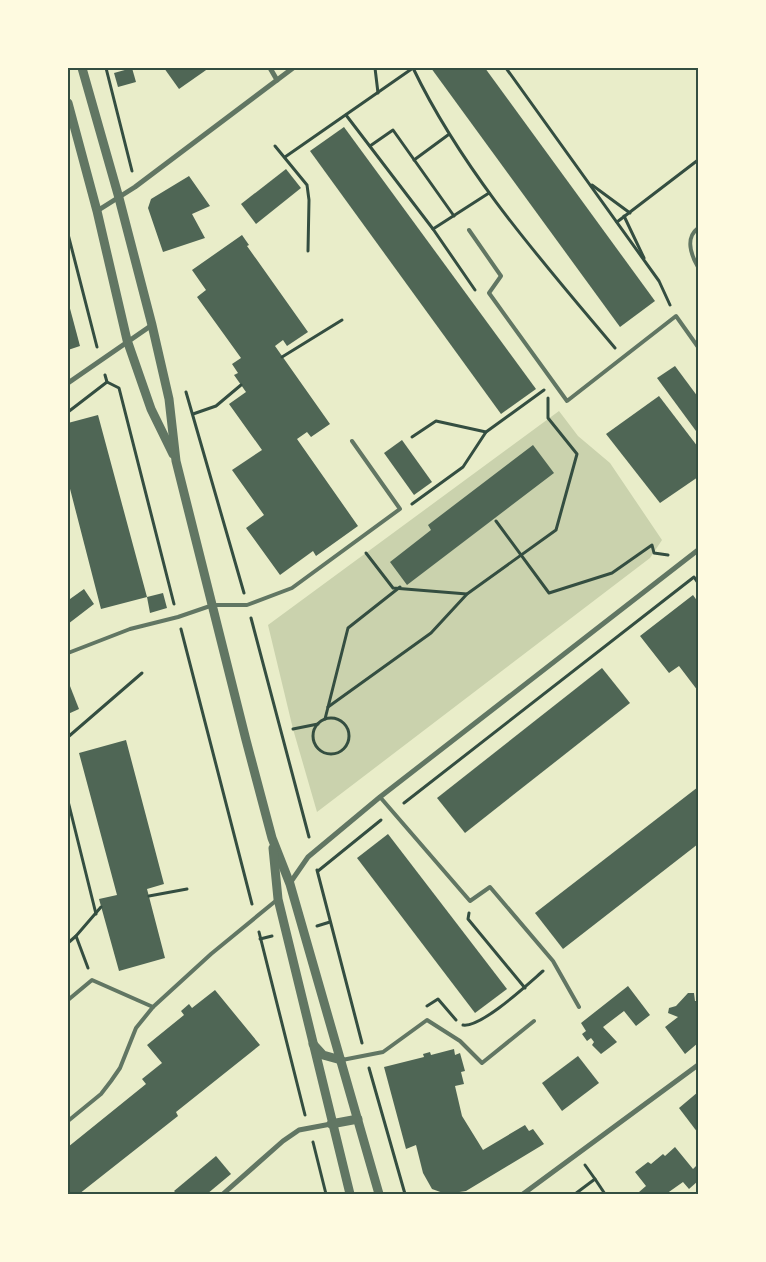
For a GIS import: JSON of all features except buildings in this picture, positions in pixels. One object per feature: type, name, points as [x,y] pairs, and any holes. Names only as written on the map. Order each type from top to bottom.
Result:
[{"type":"street","points":[[82,68],[119,198],[152,325],[169,399],[176,461],[272,838],[290,884],[379,1194]]},
{"type":"street","points":[[270,68],[277,80]]},
{"type":"street","points":[[98,211],[135,187],[293,68]]},
{"type":"street","points":[[68,103],[98,211],[127,340],[151,409],[176,461]]},
{"type":"street","points":[[68,383],[127,340],[152,325]]},
{"type":"street","points":[[278,899],[308,856],[380,797],[698,553]]},
{"type":"street","points":[[272,838],[278,899],[331,1124],[350,1194]]},
{"type":"street","points":[[311,1040],[322,1055],[341,1060]]},
{"type":"street","points":[[523,1194],[698,1064]]},
{"type":"street","points":[[222,1194],[283,1141],[299,1130],[358,1119]]},
{"type":"lane","points":[[698,228],[694,231],[690,245],[691,255],[698,267]]},
{"type":"lane","points":[[469,230],[501,276],[489,293],[567,401],[676,316],[698,347]]},
{"type":"lane","points":[[68,653],[130,629],[178,617],[213,604],[247,604],[292,588],[400,509],[352,441]]},
{"type":"lane","points":[[380,797],[470,901],[490,887],[553,961],[579,1007]]},
{"type":"lane","points":[[68,1121],[101,1094],[112,1081],[120,1068],[136,1028],[153,1007],[278,899]]},
{"type":"lane","points":[[68,1000],[92,980],[153,1007]]},
{"type":"lane","points":[[341,1060],[383,1052],[427,1020],[460,1041],[482,1063],[534,1021]]},
{"type":"path","points":[[106,68],[135,187]]},
{"type":"path","points":[[375,68],[378,93]]},
{"type":"path","points":[[285,157],[413,68],[448,135],[489,193],[623,357]]},
{"type":"path","points":[[506,68],[659,281],[676,316]]},
{"type":"path","points":[[346,116],[433,229],[489,193]]},
{"type":"path","points":[[370,146],[393,130],[454,216]]},
{"type":"path","points":[[414,160],[448,135]]},
{"type":"path","points":[[275,146],[306,185],[309,200],[308,251]]},
{"type":"path","points":[[617,222],[698,160]]},
{"type":"path","points":[[589,183],[630,213]]},
{"type":"path","points":[[624,216],[648,265]]},
{"type":"path","points":[[68,234],[107,382],[119,388],[255,918],[296,1088],[326,1194]]},
{"type":"path","points":[[282,357],[342,320]]},
{"type":"path","points":[[68,412],[107,382]]},
{"type":"path","points":[[193,414],[216,406],[241,385]]},
{"type":"path","points":[[328,707],[431,633],[467,594],[523,556],[556,530],[577,454],[548,418],[546,389],[486,432],[463,467],[417,502],[400,509]]},
{"type":"path","points":[[186,390],[247,604],[362,1044],[405,1194]]},
{"type":"path","points":[[412,436],[436,420],[486,432]]},
{"type":"path","points":[[496,521],[549,594],[612,573],[652,545],[654,553],[668,554],[676,568]]},
{"type":"path","points":[[366,553],[393,588],[400,587],[467,594]]},
{"type":"path","points":[[318,872],[392,812],[694,577],[698,583]]},
{"type":"path","points":[[326,719],[348,628],[400,587]]},
{"type":"path","points":[[68,737],[142,673]]},
{"type":"path","points":[[293,729],[319,724],[326,719],[339,720],[348,730],[349,737],[343,749],[331,754],[318,748],[314,736],[319,724]]},
{"type":"path","points":[[68,801],[96,914]]},
{"type":"path","points":[[149,896],[186,890]]},
{"type":"path","points":[[470,901],[468,919],[525,988]]},
{"type":"path","points":[[68,943],[101,907]]},
{"type":"path","points":[[76,936],[92,980]]},
{"type":"path","points":[[421,1010],[438,999],[459,1024],[465,1026],[474,1024],[525,988],[553,961]]},
{"type":"path","points":[[362,1044],[371,1041]]},
{"type":"path","points":[[577,1154],[605,1194]]},
{"type":"path","points":[[575,1194],[595,1180]]},
{"type":"green space","points":[[559,411],[578,436],[610,463],[662,540],[650,558],[317,812],[293,729],[268,625]]}]
